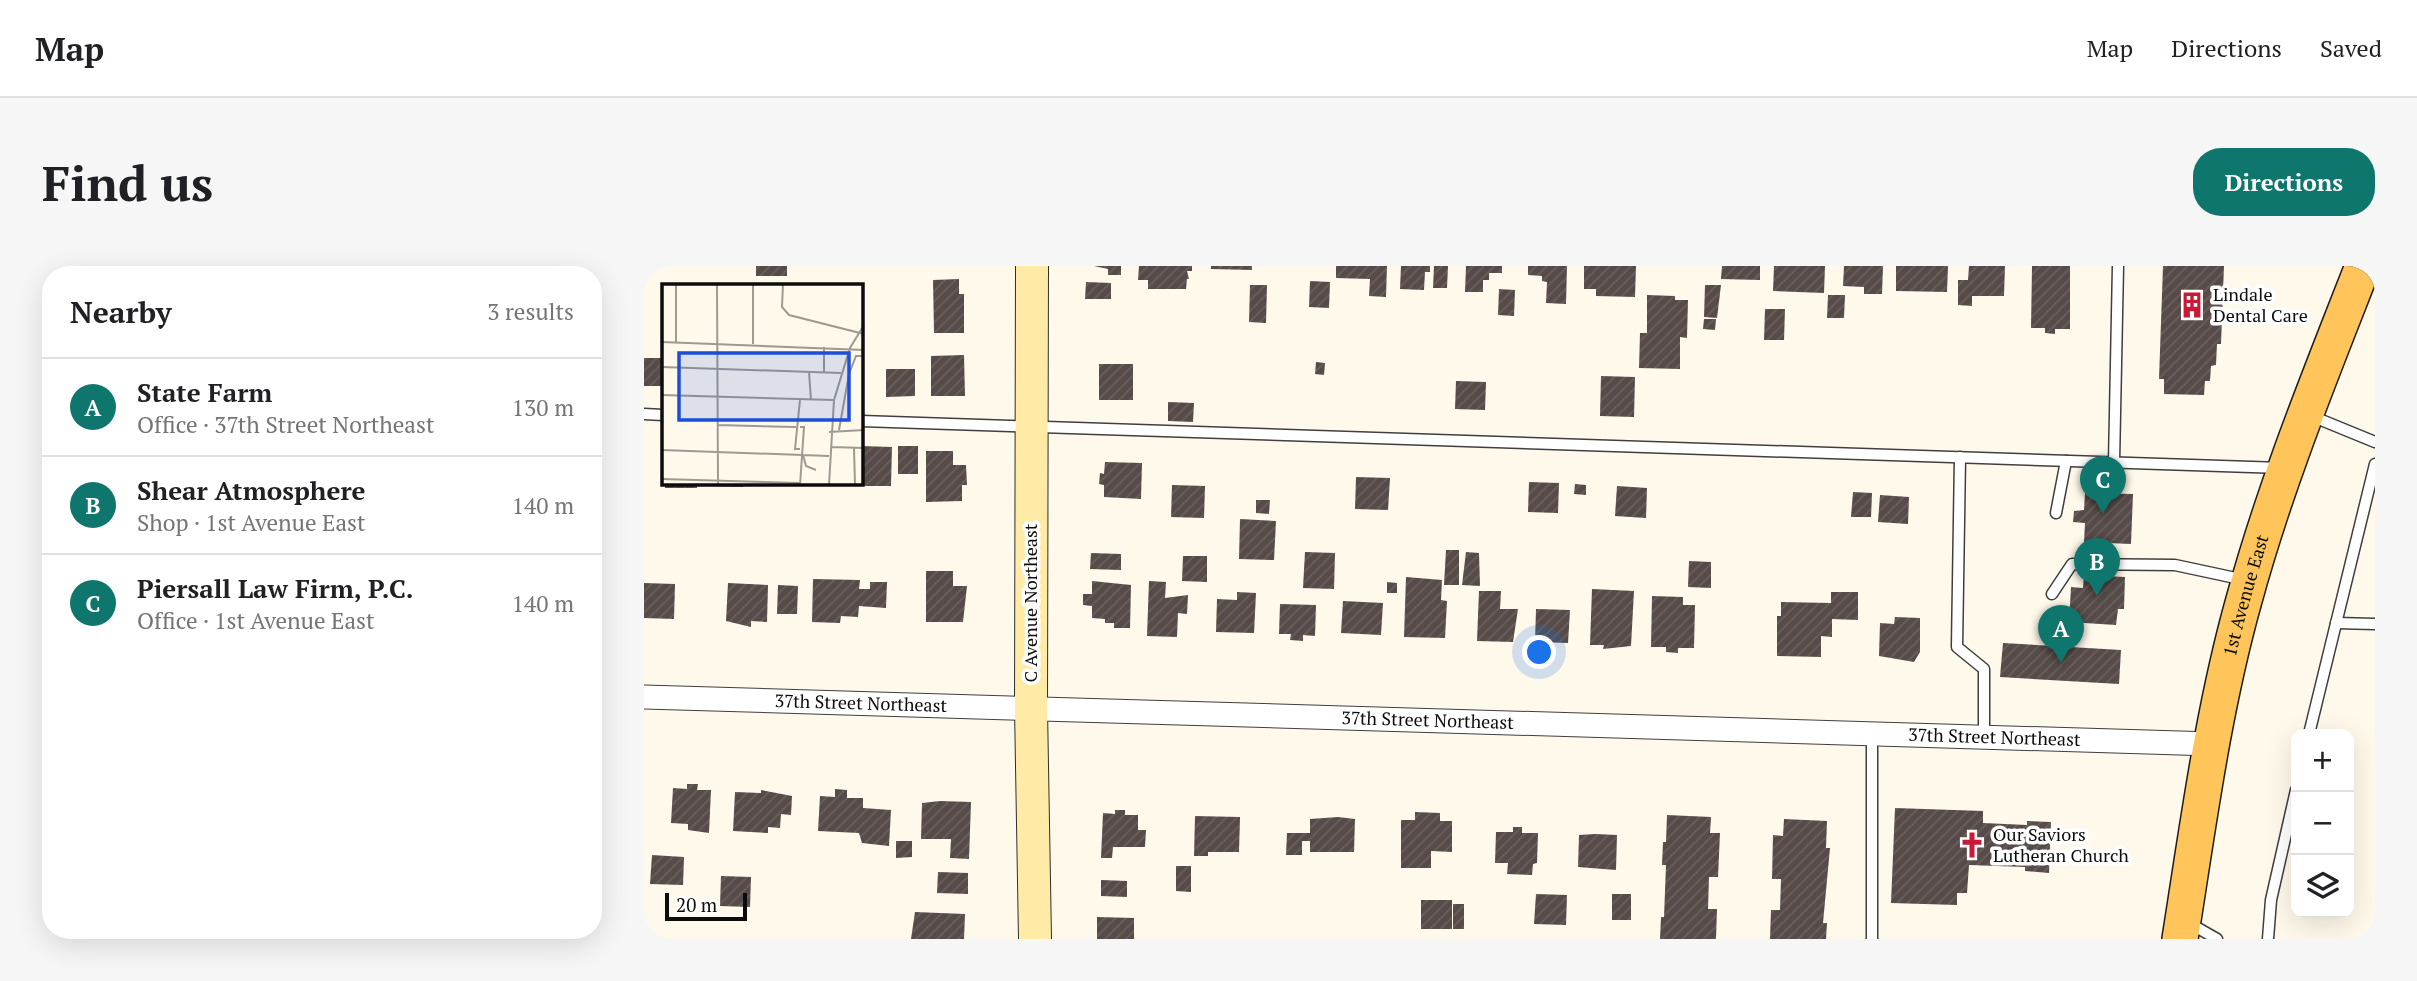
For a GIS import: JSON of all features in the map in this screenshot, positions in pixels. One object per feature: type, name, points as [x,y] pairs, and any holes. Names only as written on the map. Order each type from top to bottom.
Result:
[{"type":"main road","name":"1st Avenue East","points":[[2181,930],[2213,744],[2250,581],[2306,414],[2363,266]]},
{"type":"street","name":"C Avenue Northeast","points":[[1032,266],[1031,708],[1035,939]]},
{"type":"street","name":"37th Street Northeast","points":[[644,697],[2213,744]]},
{"type":"lane","points":[[2114,462],[2118,266]]},
{"type":"lane","points":[[644,414],[662,415]]},
{"type":"lane","points":[[2306,414],[2375,442]]},
{"type":"lane","points":[[863,421],[2287,468]]},
{"type":"lane","points":[[1960,457],[1957,647],[1984,669],[1984,737]]},
{"type":"lane","points":[[2056,513],[2066,461]]},
{"type":"lane","points":[[2310,729],[2375,464]]},
{"type":"lane","points":[[2052,594],[2072,564],[2175,565],[2250,581]]},
{"type":"lane","points":[[2336,623],[2375,624]]},
{"type":"lane","points":[[1872,734],[1872,939]]},
{"type":"lane","points":[[2269,939],[2271,900],[2296,792]]},
{"type":"lane","points":[[2181,930],[2217,939]]},
{"type":"building","points":[[756,266],[787,266],[787,276],[756,276]]},
{"type":"building","points":[[1094,266],[1121,266],[1121,275],[1108,275],[1108,269]]},
{"type":"building","points":[[1139,266],[1192,266],[1192,271],[1187,271],[1189,279],[1186,289],[1148,289],[1148,280],[1138,280]]},
{"type":"building","points":[[1211,266],[1252,266],[1252,270],[1211,269]]},
{"type":"building","points":[[1336,266],[1387,266],[1386,297],[1369,296],[1370,279],[1336,278]]},
{"type":"building","points":[[1401,266],[1430,266],[1430,272],[1425,272],[1424,290],[1400,289]]},
{"type":"building","points":[[1434,266],[1448,266],[1447,288],[1433,288]]},
{"type":"building","points":[[1466,266],[1502,266],[1502,273],[1489,273],[1489,280],[1483,280],[1483,292],[1465,292]]},
{"type":"building","points":[[1528,266],[1567,266],[1566,304],[1546,303],[1547,282],[1542,281],[1542,276],[1528,275]]},
{"type":"building","points":[[1584,266],[1636,266],[1635,297],[1596,296],[1596,289],[1584,289]]},
{"type":"building","points":[[1722,266],[1760,266],[1760,280],[1721,279]]},
{"type":"building","points":[[1774,266],[1825,266],[1824,293],[1773,291]]},
{"type":"building","points":[[1844,266],[1883,266],[1882,294],[1864,294],[1864,287],[1843,286]]},
{"type":"building","points":[[1896,266],[1948,266],[1947,292],[1896,291]]},
{"type":"building","points":[[1969,266],[2005,266],[2004,296],[1972,296],[1972,306],[1958,305],[1958,280],[1968,280]]},
{"type":"building","points":[[2032,266],[2070,266],[2070,329],[2055,329],[2055,334],[2045,333],[2045,328],[2031,328]]},
{"type":"building","name":"Lindale Dental Care","points":[[2163,266],[2224,266],[2221,344],[2217,344],[2216,365],[2211,366],[2210,381],[2205,381],[2204,395],[2164,394],[2164,379],[2159,379]]},
{"type":"building","points":[[959,279],[959,294],[964,294],[964,333],[934,333],[933,280]]},
{"type":"building","points":[[1310,281],[1330,282],[1329,308],[1309,307]]},
{"type":"building","points":[[1086,282],[1111,283],[1111,299],[1085,299]]},
{"type":"building","points":[[1250,285],[1267,285],[1266,323],[1249,322]]},
{"type":"building","points":[[1705,285],[1721,285],[1717,318],[1704,317]]},
{"type":"building","points":[[1499,289],[1515,290],[1514,316],[1498,315]]},
{"type":"building","points":[[1647,295],[1675,296],[1675,300],[1688,300],[1687,338],[1680,337],[1680,369],[1639,368],[1640,333],[1647,333]]},
{"type":"building","points":[[1828,295],[1845,295],[1844,318],[1827,318]]},
{"type":"building","points":[[1765,309],[1785,309],[1784,340],[1764,340]]},
{"type":"building","points":[[1704,319],[1716,319],[1715,330],[1703,329]]},
{"type":"building","points":[[964,355],[965,396],[931,396],[931,356]]},
{"type":"building","points":[[644,358],[661,358],[661,386],[644,386]]},
{"type":"building","points":[[1316,362],[1325,363],[1324,375],[1315,374]]},
{"type":"building","points":[[1099,364],[1133,364],[1133,400],[1099,400]]},
{"type":"building","points":[[886,369],[915,369],[915,396],[886,397]]},
{"type":"building","points":[[1601,376],[1635,377],[1634,417],[1600,416]]},
{"type":"building","points":[[1456,381],[1486,382],[1485,410],[1455,409]]},
{"type":"building","points":[[1168,402],[1194,403],[1193,422],[1168,421]]},
{"type":"building","points":[[863,446],[892,447],[891,486],[858,486],[863,485]]},
{"type":"building","points":[[898,446],[918,446],[918,474],[898,474]]},
{"type":"building","points":[[926,451],[953,451],[953,465],[966,465],[967,485],[962,485],[962,501],[926,502]]},
{"type":"building","points":[[1105,462],[1142,463],[1141,499],[1104,497],[1104,485],[1099,484],[1100,473],[1104,474]]},
{"type":"building","points":[[1356,477],[1390,478],[1388,510],[1355,509]]},
{"type":"building","points":[[1529,482],[1559,483],[1558,513],[1528,512]]},
{"type":"building","points":[[1575,484],[1586,485],[1586,495],[1574,494]]},
{"type":"building","points":[[665,485],[697,485],[697,488],[665,488]]},
{"type":"building","points":[[743,485],[743,487],[710,486]]},
{"type":"building","points":[[1172,485],[1205,486],[1204,518],[1171,517]]},
{"type":"building","points":[[1617,486],[1647,488],[1646,518],[1615,516]]},
{"type":"building","points":[[1853,492],[1872,493],[1871,517],[1851,517]]},
{"type":"building","points":[[2085,493],[2133,494],[2131,544],[2084,542],[2085,523],[2073,522],[2074,511],[2084,510]]},
{"type":"building","points":[[1880,495],[1909,497],[1908,524],[1878,522]]},
{"type":"building","points":[[1256,500],[1270,500],[1269,514],[1256,513]]},
{"type":"building","points":[[1240,519],[1276,521],[1274,560],[1239,559]]},
{"type":"building","points":[[1446,550],[1459,550],[1459,585],[1444,585]]},
{"type":"building","points":[[1305,552],[1335,553],[1334,589],[1303,588]]},
{"type":"building","points":[[1466,552],[1479,553],[1480,586],[1462,585]]},
{"type":"building","points":[[1091,553],[1121,554],[1121,570],[1090,569]]},
{"type":"building","points":[[1183,556],[1207,556],[1207,582],[1182,581]]},
{"type":"building","points":[[1689,561],[1711,562],[1711,588],[1688,587]]},
{"type":"building","points":[[926,571],[953,571],[953,586],[967,586],[963,622],[926,622]]},
{"type":"building","points":[[2084,575],[2125,577],[2124,609],[2118,609],[2116,625],[2069,622],[2071,587],[2083,588]]},
{"type":"building","points":[[1406,577],[1442,580],[1441,600],[1447,601],[1445,638],[1404,637]]},
{"type":"building","points":[[813,579],[860,580],[859,589],[870,589],[870,582],[887,582],[886,608],[859,606],[858,617],[841,616],[840,623],[812,622]]},
{"type":"building","points":[[1092,581],[1131,585],[1130,628],[1114,628],[1114,623],[1092,618],[1092,606],[1083,605],[1083,594],[1092,594]]},
{"type":"building","points":[[1149,581],[1166,582],[1165,598],[1188,595],[1187,614],[1178,613],[1177,637],[1147,636]]},
{"type":"building","points":[[1387,582],[1397,583],[1397,593],[1387,593]]},
{"type":"building","points":[[644,583],[675,584],[674,619],[644,618]]},
{"type":"building","points":[[728,583],[768,585],[767,622],[751,621],[751,627],[726,621]]},
{"type":"building","points":[[778,585],[798,586],[797,614],[777,614]]},
{"type":"building","points":[[1592,589],[1634,591],[1631,646],[1603,649],[1604,645],[1590,645]]},
{"type":"building","points":[[1479,591],[1501,591],[1500,609],[1518,609],[1513,642],[1477,641]]},
{"type":"building","points":[[1237,592],[1256,593],[1254,633],[1216,632],[1217,599],[1237,600]]},
{"type":"building","points":[[1831,592],[1858,592],[1858,620],[1832,619],[1832,637],[1821,636],[1821,657],[1777,656],[1777,616],[1781,616],[1781,602],[1831,603]]},
{"type":"building","points":[[1652,596],[1683,597],[1683,605],[1695,605],[1694,648],[1678,648],[1678,653],[1666,652],[1666,647],[1651,647]]},
{"type":"building","points":[[1343,601],[1383,603],[1381,635],[1341,633]]},
{"type":"building","points":[[1280,604],[1316,605],[1315,636],[1303,635],[1303,641],[1290,640],[1291,634],[1279,634]]},
{"type":"building","points":[[1536,609],[1570,610],[1568,643],[1535,642]]},
{"type":"building","points":[[1895,617],[1920,618],[1920,652],[1914,662],[1879,656],[1880,623],[1894,624]]},
{"type":"building","points":[[2003,643],[2121,650],[2119,684],[2000,677]]},
{"type":"building","points":[[687,784],[698,784],[697,790],[711,790],[709,833],[688,830],[688,824],[671,823],[673,788],[687,789]]},
{"type":"building","points":[[835,789],[847,790],[847,798],[863,798],[863,808],[891,810],[889,846],[862,843],[859,833],[818,831],[820,796],[835,797]]},
{"type":"building","points":[[761,790],[792,796],[791,815],[781,814],[780,828],[768,827],[768,833],[733,831],[735,792],[761,793]]},
{"type":"building","points":[[971,802],[969,859],[950,858],[951,839],[921,839],[922,803]]},
{"type":"building","name":"Our Saviors Lutheran Church","points":[[1895,808],[1983,811],[1983,823],[2027,825],[2027,821],[2051,822],[2049,873],[2025,871],[2025,867],[1969,865],[1967,893],[1957,893],[1957,905],[1891,903]]},
{"type":"building","points":[[1115,810],[1125,810],[1125,815],[1138,815],[1138,830],[1146,830],[1145,847],[1113,847],[1112,858],[1101,858],[1103,813],[1115,814]]},
{"type":"building","points":[[1415,812],[1440,813],[1440,821],[1452,821],[1452,852],[1431,851],[1431,868],[1401,868],[1401,820],[1415,820]]},
{"type":"building","points":[[1667,815],[1711,817],[1710,833],[1720,833],[1718,877],[1709,877],[1708,909],[1717,909],[1716,939],[1660,939],[1661,917],[1664,917],[1666,865],[1662,865]]},
{"type":"building","points":[[1195,816],[1240,817],[1239,852],[1208,852],[1208,856],[1194,856]]},
{"type":"building","points":[[1310,819],[1355,819],[1354,852],[1310,852],[1310,841],[1302,841],[1302,855],[1286,855],[1287,833],[1310,833]]},
{"type":"building","points":[[1784,819],[1827,821],[1826,848],[1830,848],[1823,923],[1827,923],[1826,939],[1770,939],[1771,910],[1780,910],[1781,879],[1772,879],[1773,835],[1783,836]]},
{"type":"building","points":[[1513,827],[1522,827],[1522,833],[1538,833],[1537,863],[1533,864],[1532,875],[1507,874],[1508,863],[1495,863],[1496,832],[1513,832]]},
{"type":"building","points":[[1579,835],[1617,835],[1616,870],[1578,867]]},
{"type":"building","points":[[896,841],[912,841],[912,857],[896,858]]},
{"type":"building","points":[[652,855],[684,857],[683,885],[650,884]]},
{"type":"building","points":[[1176,866],[1191,866],[1191,892],[1176,891]]},
{"type":"building","points":[[938,872],[968,873],[968,894],[937,893]]},
{"type":"building","points":[[721,876],[751,877],[750,907],[720,906]]},
{"type":"building","points":[[1101,880],[1127,881],[1127,897],[1101,896]]},
{"type":"building","points":[[1536,894],[1567,895],[1566,925],[1534,924]]},
{"type":"building","points":[[1612,894],[1631,894],[1631,920],[1612,920]]},
{"type":"building","points":[[1421,900],[1452,900],[1452,929],[1421,929]]},
{"type":"building","points":[[1453,904],[1464,904],[1464,929],[1453,929]]},
{"type":"building","points":[[915,912],[965,914],[964,939],[911,939]]},
{"type":"building","points":[[1097,917],[1134,918],[1134,939],[1097,939]]},
{"type":"place","name":"Lindale Dental Care","points":[[2192,305]]},
{"type":"place","name":"Piersall Law Firm, P.C.","points":[[2103,514]]},
{"type":"place","name":"Shear Atmosphere","points":[[2097,596]]},
{"type":"place","name":"State Farm","points":[[2061,663]]},
{"type":"place","name":"Our Saviors Lutheran Church","points":[[1972,845]]}]
